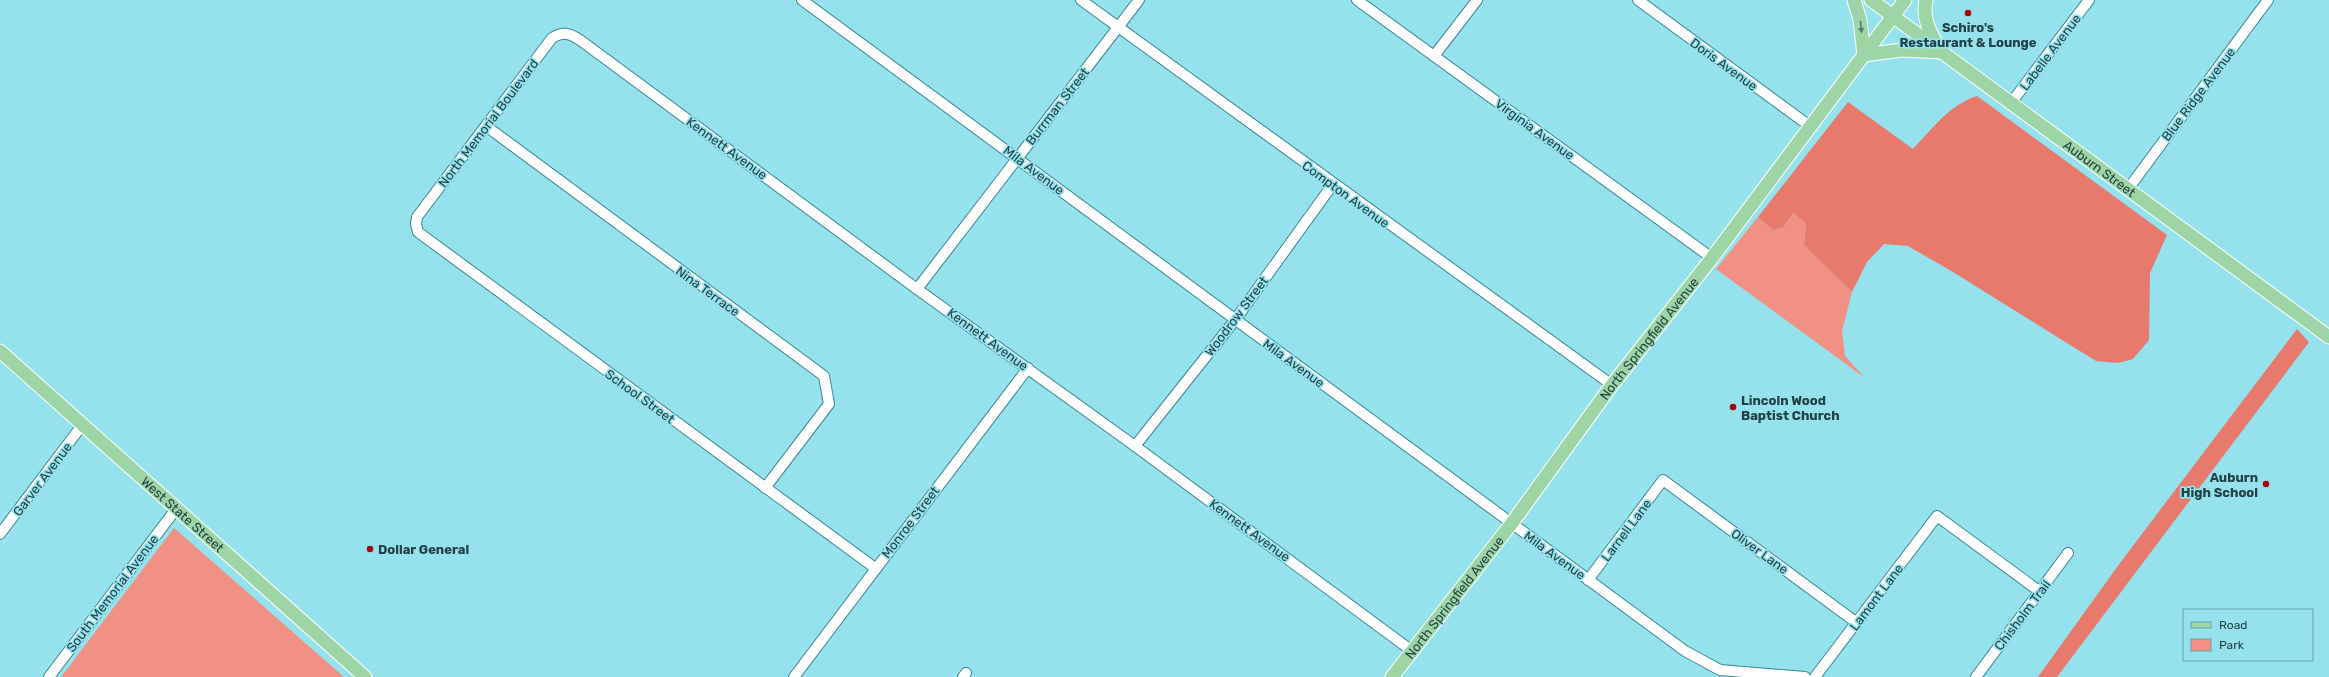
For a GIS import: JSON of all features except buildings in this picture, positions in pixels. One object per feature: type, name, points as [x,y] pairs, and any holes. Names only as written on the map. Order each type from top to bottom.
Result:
[{"type":"main road","points":[[1854,0],[1860,20],[1864,55],[1902,50],[1941,52]]},
{"type":"main road","name":"Auburn Street","points":[[1871,0],[2329,337]]},
{"type":"main road","name":"North Springfield Avenue","points":[[1392,677],[1512,523],[1612,385],[1712,258],[1905,0]]},
{"type":"main road","points":[[1926,0],[1924,16],[1941,52]]},
{"type":"main road","name":"West State Street","points":[[0,351],[365,677]]},
{"type":"street","name":"Mila Avenue","points":[[802,0],[1017,157],[1234,320],[1685,651],[1720,670],[1805,677]]},
{"type":"street","name":"Compton Avenue","points":[[1081,0],[1612,385]]},
{"type":"street","name":"Burrman Street","points":[[917,289],[1139,0]]},
{"type":"street","name":"Virginia Avenue","points":[[1357,0],[1712,258]]},
{"type":"street","points":[[1434,56],[1476,0]]},
{"type":"street","name":"Doris Avenue","points":[[1638,0],[1811,127]]},
{"type":"street","name":"Labelle Avenue","points":[[2011,103],[2089,0]]},
{"type":"street","name":"Blue Ridge Avenue","points":[[2128,189],[2268,0]]},
{"type":"street","name":"North Memorial Boulevard","points":[[417,217],[552,38],[563,33]]},
{"type":"street","name":"Kennett Avenue","points":[[563,33],[570,34],[580,40],[917,289],[1136,446],[1412,651]]},
{"type":"street","name":"Nina Terrace","points":[[486,126],[824,376],[829,404],[765,488]]},
{"type":"street","name":"Woodrow Street","points":[[1136,446],[1234,320],[1333,184]]},
{"type":"street","name":"School Street","points":[[417,217],[416,224],[418,232],[875,568]]},
{"type":"street","name":"Monroe Street","points":[[794,677],[875,568],[1028,368]]},
{"type":"street","name":"Garver Avenue","points":[[0,534],[83,424]]},
{"type":"street","name":"Larnell Lane","points":[[1588,580],[1664,480]]},
{"type":"street","name":"Oliver Lane","points":[[1664,480],[1857,623]]},
{"type":"street","name":"South Memorial Avenue","points":[[49,677],[176,509]]},
{"type":"street","name":"Lamont Lane","points":[[1815,677],[1937,516],[2039,592]]},
{"type":"street","name":"Chisholm Trail","points":[[1976,677],[2068,553]]},
{"type":"green space","points":[[1793,213],[1806,223],[1804,245],[1852,292],[1842,331],[1845,356],[1865,378],[1716,269],[1758,217],[1773,230],[1783,227]]},
{"type":"green space","points":[[174,528],[344,677],[61,677]]},
{"type":"shaded area","points":[[1977,96],[2167,235],[2150,273],[2149,340],[2133,359],[2118,363],[2096,361],[1953,272],[1908,246],[1884,244],[1867,262],[1852,292],[1804,245],[1806,223],[1793,213],[1783,227],[1773,230],[1758,217],[1848,102],[1913,149],[1950,111],[1967,100]]},
{"type":"shaded area","points":[[2297,329],[2309,342],[2057,677],[2038,677],[2120,563]]},
{"type":"place","name":"Schiro's Restaurant & Lounge","points":[[1968,13]]},
{"type":"place","name":"Lincoln Wood Baptist Church","points":[[1733,407]]},
{"type":"place","name":"Auburn High School","points":[[2266,484]]},
{"type":"place","name":"Dollar General","points":[[370,549]]}]
